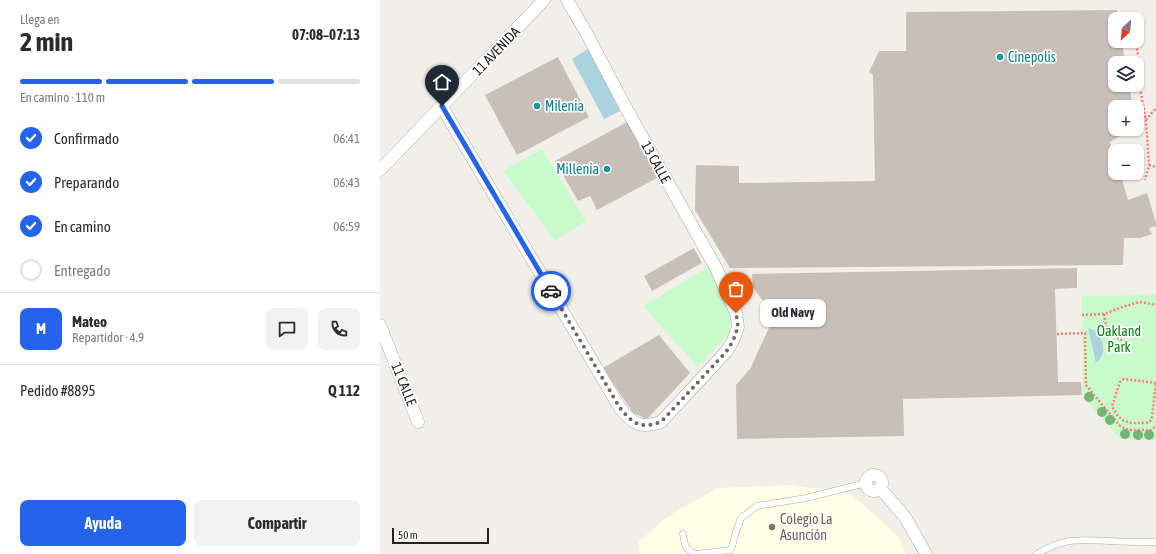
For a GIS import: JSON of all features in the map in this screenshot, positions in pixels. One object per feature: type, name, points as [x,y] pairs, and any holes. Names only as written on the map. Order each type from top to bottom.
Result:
[{"type":"street","name":"11 AVENIDA","points":[[380,170],[544,0]]},
{"type":"street","name":"13 CALLE","points":[[442,106],[620,408],[630,419],[639,425],[650,426],[661,422],[726,352],[733,341],[738,327],[736,313],[716,268],[567,0]]},
{"type":"street","name":"11 CALLE","points":[[380,324],[418,422]]},
{"type":"street","points":[[866,483],[867,486],[874,491],[880,488],[905,517],[926,554]]},
{"type":"lane","points":[[682,534],[685,547],[689,551],[696,554],[730,550],[732,548],[741,518],[756,506],[806,498],[866,483]]},
{"type":"lane","points":[[1038,554],[1061,542],[1076,540],[1156,542]]},
{"type":"path","points":[[1137,48],[1139,60],[1138,82],[1146,121],[1146,142],[1149,165],[1145,180]]},
{"type":"path","points":[[1146,121],[1156,108]]},
{"type":"path","points":[[1149,165],[1156,167]]},
{"type":"path","points":[[1082,315],[1104,314],[1140,302],[1156,305]]},
{"type":"path","points":[[1104,314],[1104,321],[1112,335],[1128,343]]},
{"type":"path","points":[[1057,334],[1085,333],[1086,384],[1119,425],[1125,429],[1151,430],[1156,426]]},
{"type":"path","points":[[1106,409],[1112,406],[1122,380],[1156,383],[1152,417],[1149,422],[1128,423],[1121,419],[1112,406]]},
{"type":"shaded area","name":"Colegio La Asunción","points":[[792,485],[851,494],[899,537],[906,554],[640,554],[639,542],[666,518],[717,488]]},
{"type":"green space","points":[[542,149],[586,221],[555,241],[503,171]]},
{"type":"green space","points":[[713,264],[734,313],[727,335],[698,367],[643,306]]},
{"type":"green space","name":"Oakland Park","points":[[1156,294],[1156,440],[1120,439],[1083,396],[1082,296]]},
{"type":"water","points":[[588,49],[620,111],[604,119],[572,59]]},
{"type":"water","points":[[1088,328],[1097,331],[1103,347],[1102,355],[1096,363]]},
{"type":"building","points":[[1117,10],[1117,12],[1108,12],[1108,48],[1123,48],[1124,56],[1108,56],[1108,92],[1130,92],[1132,100],[1108,100],[1108,136],[1120,136],[1110,142],[1111,144],[1108,144],[1108,180],[1122,180],[1128,200],[1147,193],[1156,223],[1156,226],[1149,228],[1152,234],[1140,238],[1124,238],[1123,265],[730,268],[695,210],[696,165],[739,166],[739,183],[875,181],[873,75],[869,72],[879,51],[906,51],[906,12]]},
{"type":"building","name":"Milenia","points":[[558,57],[589,117],[517,155],[485,95]]},
{"type":"building","name":"Millenia","points":[[629,121],[659,177],[597,210],[590,196],[578,201],[555,161]]},
{"type":"building","points":[[694,248],[702,263],[652,291],[644,276]]},
{"type":"building","points":[[1077,268],[1077,288],[1055,289],[1058,382],[1081,382],[1082,395],[903,399],[904,436],[737,439],[736,385],[750,369],[774,317],[753,287],[752,274]]},
{"type":"building","points":[[659,335],[690,373],[647,419],[633,413],[603,368]]},
{"type":"way so far","points":[[551,291],[620,408],[630,419],[639,425],[650,426],[661,422],[726,352],[733,341],[738,327],[736,313]]},
{"type":"place","name":"Cinepolis","points":[[1000,57]]},
{"type":"place","name":"Milenia","points":[[537,106]]},
{"type":"place","name":"Millenia","points":[[607,169]]},
{"type":"place","name":"Old Navy","points":[[736,313]]},
{"type":"place","name":"Colegio La Asunción","points":[[772,527]]},
{"type":"route","points":[[442,106],[551,291]]}]
